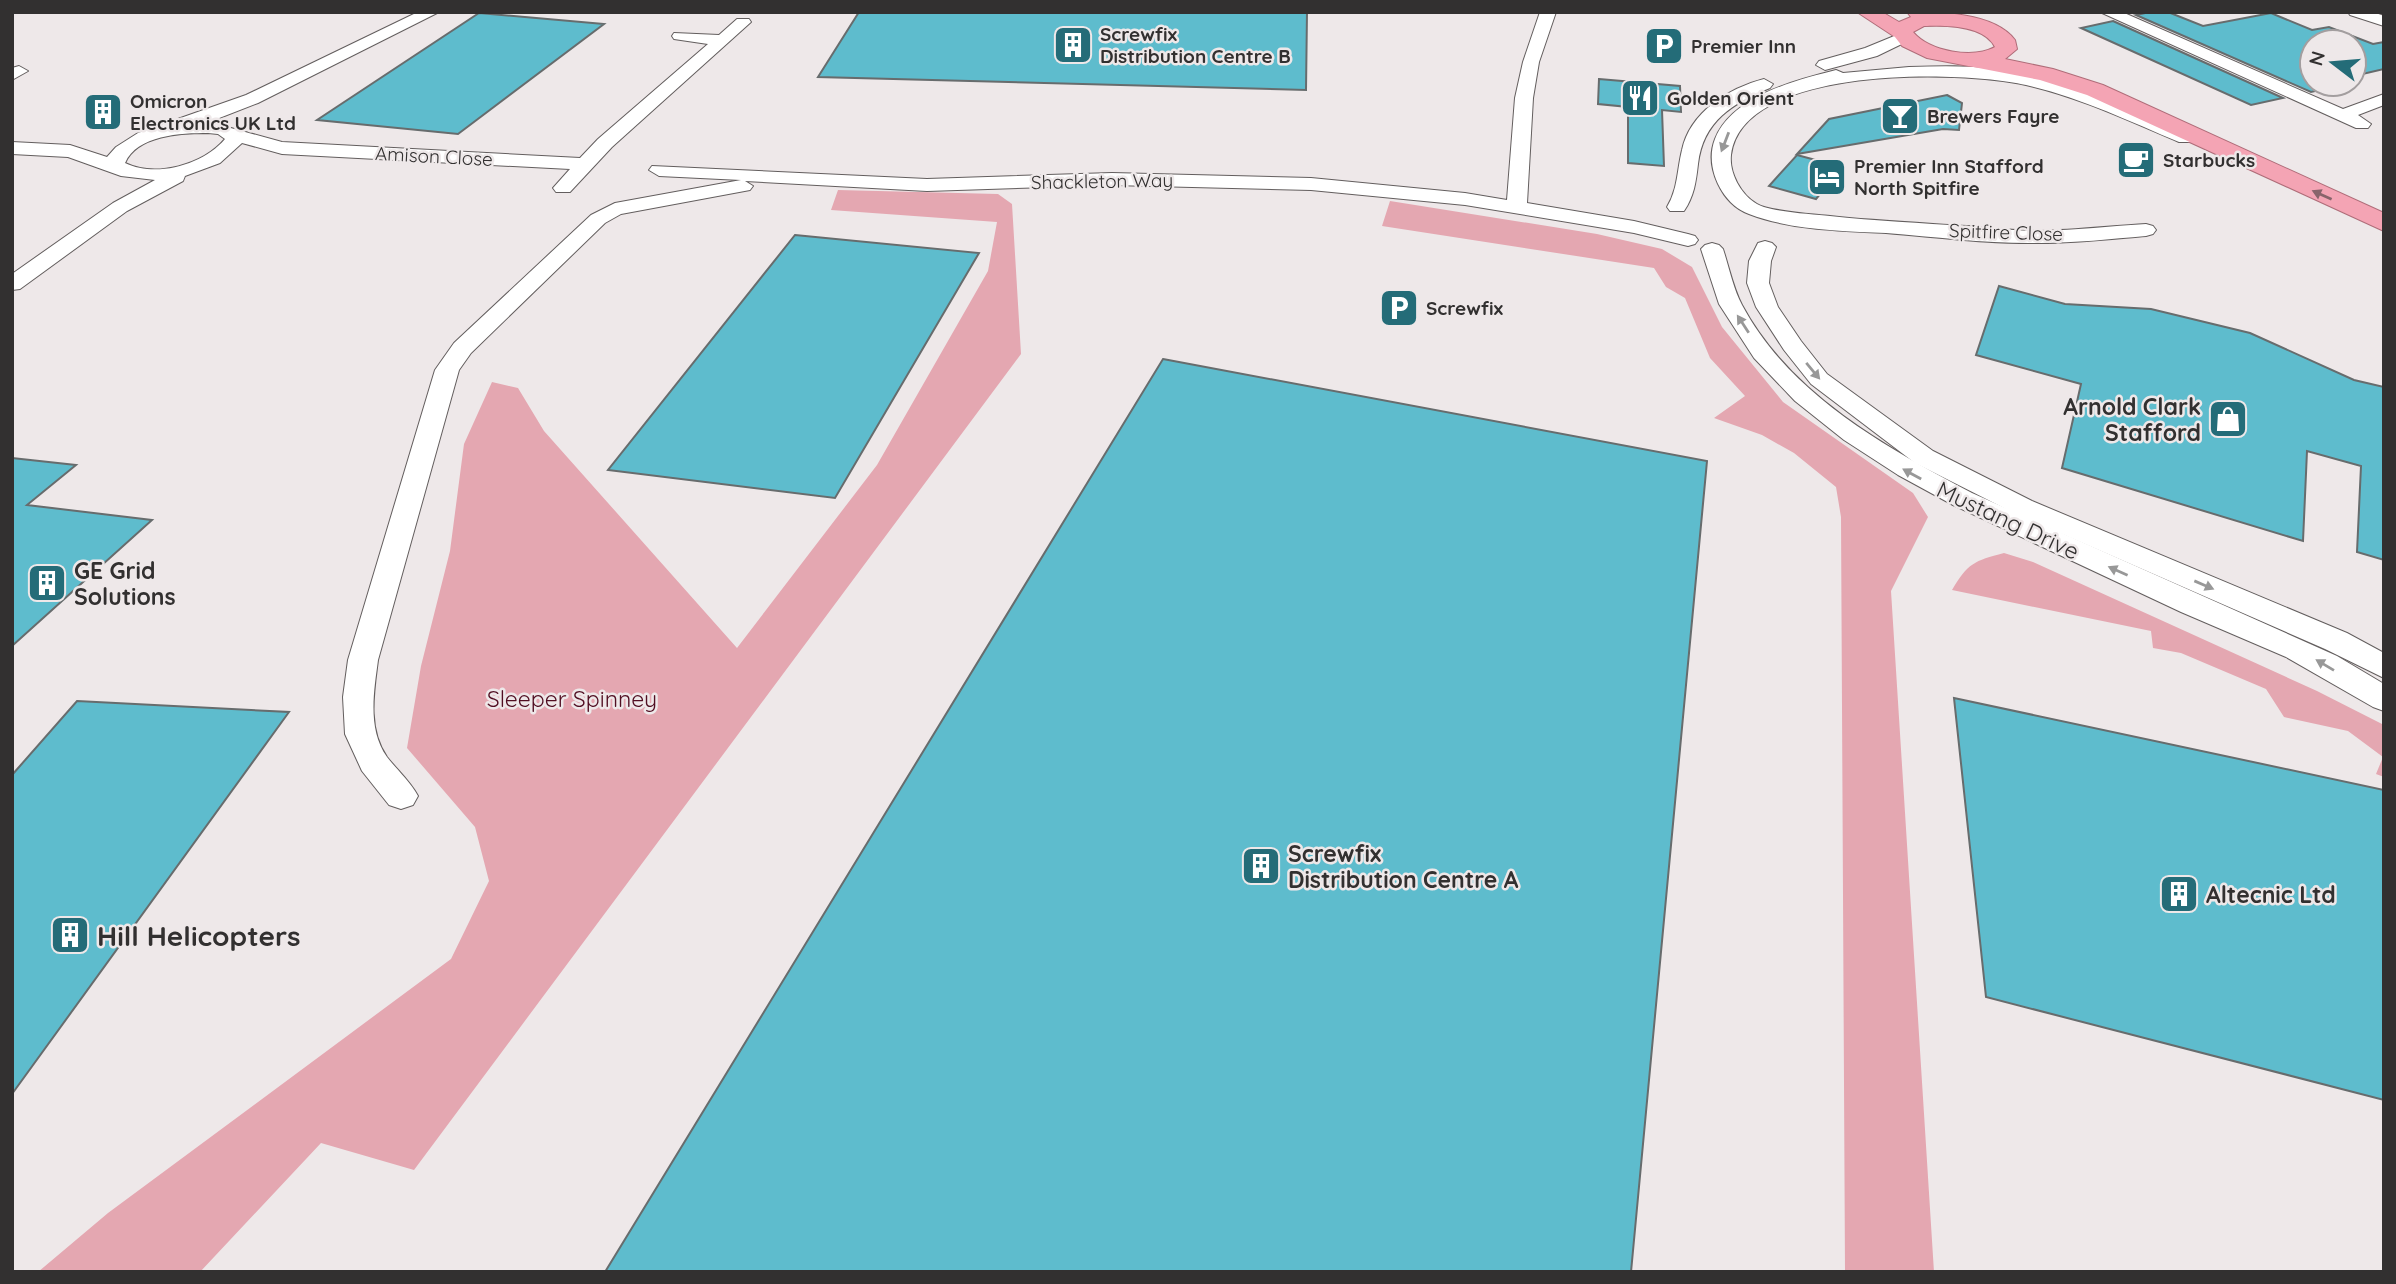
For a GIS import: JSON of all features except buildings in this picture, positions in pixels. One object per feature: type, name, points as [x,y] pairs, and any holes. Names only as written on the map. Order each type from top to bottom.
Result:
[{"type":"highway","points":[[1867,12],[1926,51],[2045,74],[2095,90],[2384,223]]},
{"type":"highway","points":[[1917,12],[1986,29],[2384,203]]},
{"type":"highway","points":[[1903,35],[1905,26],[1916,22],[1953,21]]},
{"type":"highway","points":[[1969,58],[2002,53],[2007,45],[1998,35]]},
{"type":"street","points":[[12,148],[69,151],[143,139],[165,132],[252,99],[431,12]]},
{"type":"street","points":[[1517,207],[1525,89],[1548,12]]},
{"type":"street","points":[[2108,12],[2362,124]]},
{"type":"street","points":[[2356,12],[2384,21]]},
{"type":"street","points":[[563,188],[636,115],[743,22]]},
{"type":"street","points":[[1903,35],[1871,52],[1776,78],[1738,94],[1713,110],[1699,127],[1692,144],[1688,186],[1675,209],[1671,224],[1736,247],[1778,234],[1776,226],[1732,192],[1723,178],[1721,146],[1731,128],[1747,110],[1788,91],[1841,74],[1894,64],[1969,58]]},
{"type":"street","points":[[680,36],[722,40]]},
{"type":"street","points":[[1819,81],[1898,71],[1962,71],[2018,78],[2056,87],[2274,174]]},
{"type":"street","points":[[12,284],[120,207],[229,149],[234,140],[233,120],[252,99]]},
{"type":"street","points":[[2343,116],[2384,99]]},
{"type":"street","name":"Amison Close","points":[[165,132],[208,127],[282,148],[586,164]]},
{"type":"street","points":[[120,207],[129,182],[115,160],[120,152],[143,139]]},
{"type":"street","name":"Amison Close","points":[[69,151],[119,169],[151,175],[208,161],[282,148]]},
{"type":"street","name":"Shackleton Way","points":[[659,170],[927,185],[1112,179],[1297,183],[1397,191],[1517,207],[1736,247]]},
{"type":"street","points":[[401,796],[368,755],[359,726],[358,703],[363,660],[447,370],[462,348],[598,219],[615,209],[718,192],[768,177]]},
{"type":"street","name":"Shackleton Way","points":[[1543,212],[1618,215],[1675,209],[1710,200]]},
{"type":"street","name":"Spitfire Close","points":[[1710,200],[1798,219],[1865,226],[2039,237],[2146,230]]},
{"type":"street","name":"Spitfire Close","points":[[1736,247],[1827,228],[1865,226]]},
{"type":"street","name":"Mustang Drive","points":[[2384,667],[2336,641],[2023,508],[1924,457],[1819,379],[1767,307],[1758,283],[1760,261],[1736,247],[1714,263],[1737,315],[1756,344],[1789,382],[1885,458],[1963,501],[2308,654],[2384,699]]},
{"type":"green space","name":"Sleeper Spinney","points":[[838,190],[998,194],[1012,204],[1021,354],[414,1170],[321,1143],[200,1272],[38,1272],[108,1213],[451,959],[489,881],[475,827],[407,748],[421,666],[450,551],[464,444],[492,382],[518,388],[544,431],[737,648],[877,465],[988,271],[997,222],[831,210]]},
{"type":"green space","points":[[1390,201],[1597,234],[1662,249],[1692,267],[1722,327],[1783,402],[1913,493],[1928,517],[1891,591],[1934,1272],[1845,1272],[1841,517],[1836,487],[1794,453],[1762,435],[1714,418],[1745,396],[1710,358],[1685,298],[1666,287],[1654,268],[1382,226]]},
{"type":"green space","points":[[2004,553],[2033,562],[2317,691],[2384,725],[2384,777],[2376,774],[2383,757],[2348,731],[2284,717],[2266,689],[2181,653],[2153,648],[2151,631],[1952,590],[1973,564]]},
{"type":"place","name":"Screwfix Distribution Centre B","points":[[1073,45]]},
{"type":"place","name":"Premier Inn","points":[[1664,46]]},
{"type":"place","name":"Golden Orient","points":[[1640,98]]},
{"type":"place","name":"Omicron Electronics UK Ltd","points":[[103,112]]},
{"type":"place","name":"Brewers Fayre","points":[[1900,116]]},
{"type":"place","name":"Starbucks","points":[[2136,160]]},
{"type":"place","name":"Premier Inn Stafford North Spitfire","points":[[1827,177]]},
{"type":"place","name":"Screwfix","points":[[1399,308]]},
{"type":"place","name":"Arnold Clark Stafford","points":[[2228,419]]},
{"type":"place","name":"GE Grid Solutions","points":[[47,583]]},
{"type":"place","name":"Screwfix Distribution Centre A","points":[[1261,866]]},
{"type":"place","name":"Altecnic Ltd","points":[[2179,894]]},
{"type":"place","name":"Hill Helicopters","points":[[70,935]]}]
